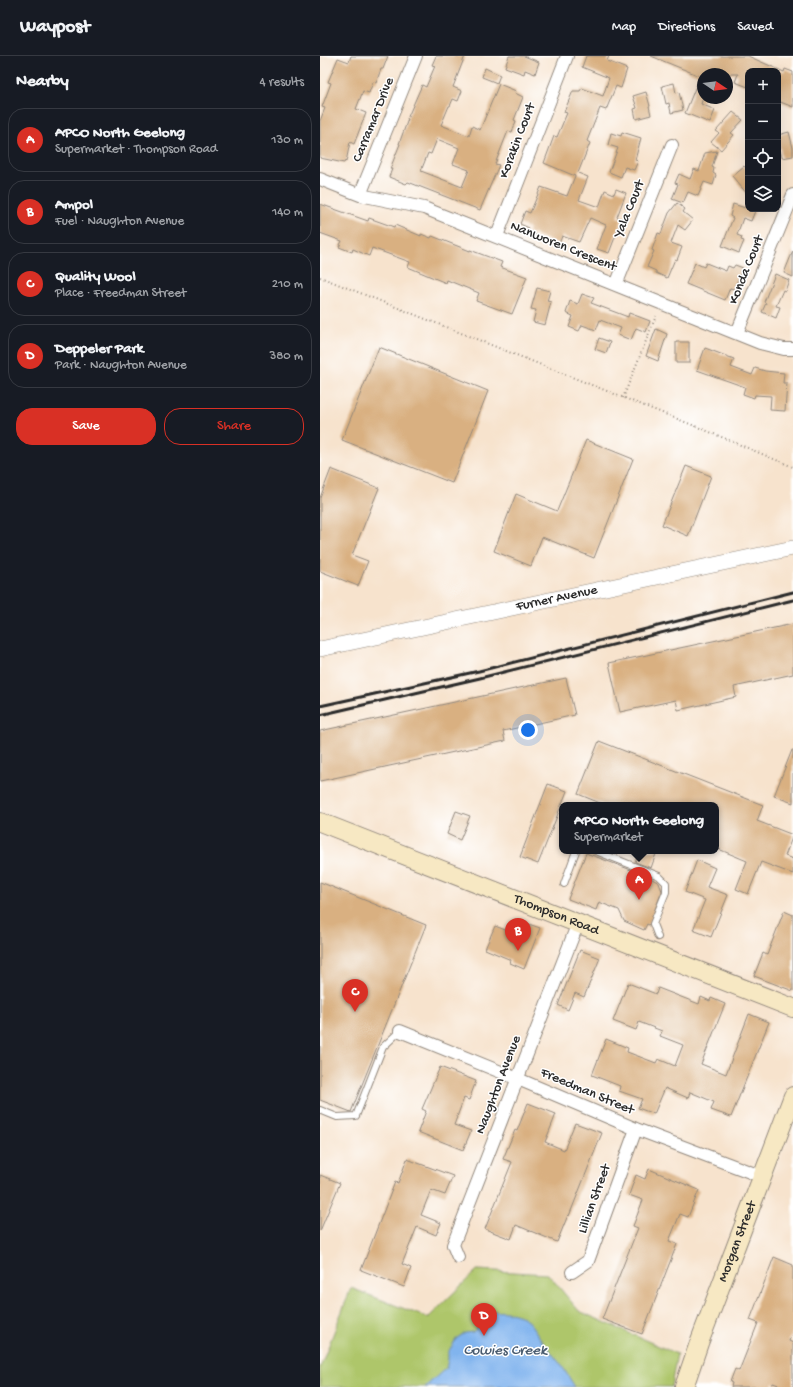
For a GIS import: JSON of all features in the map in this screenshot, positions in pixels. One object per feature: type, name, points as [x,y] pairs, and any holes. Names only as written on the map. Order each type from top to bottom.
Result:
[{"type":"main road","name":"Thompson Road","points":[[320,822],[793,1008]]},
{"type":"main road","name":"Morgan Street","points":[[684,1387],[699,1343],[793,1096]]},
{"type":"street","name":"Carramar Drive","points":[[360,195],[416,56]]},
{"type":"street","name":"Korakin Court","points":[[497,236],[567,56]]},
{"type":"street","name":"Yala Court","points":[[616,284],[672,145]]},
{"type":"street","name":"Nanworen Crescent","points":[[320,179],[360,195],[424,208],[760,342],[784,349],[793,349]]},
{"type":"street","name":"Konda Court","points":[[737,333],[793,195]]},
{"type":"street","name":"Furner Avenue","points":[[320,649],[793,548]]},
{"type":"street","name":"Naughton Avenue","points":[[458,1257],[453,1245],[578,923]]},
{"type":"street","name":"Freedman Street","points":[[400,1031],[636,1129],[763,1177]]},
{"type":"street","name":"Lillian Street","points":[[572,1272],[588,1261],[636,1129]]},
{"type":"lane","points":[[564,884],[575,854]]},
{"type":"lane","points":[[604,854],[659,876],[666,883],[666,892],[653,924],[658,937]]},
{"type":"lane","points":[[320,1110],[337,1117],[356,1116],[383,1047],[400,1031]]},
{"type":"path","points":[[320,277],[793,466]]},
{"type":"path","points":[[623,398],[656,316]]},
{"type":"green space","points":[[477,1270],[548,1274],[579,1311],[677,1354],[671,1387],[320,1387],[320,1368],[351,1288],[428,1318]]},
{"type":"water","name":"Cowies Creek","points":[[490,1311],[507,1312],[524,1317],[562,1366],[575,1387],[425,1387],[446,1368],[448,1352],[457,1338],[465,1333],[473,1332],[477,1328],[480,1318]]},
{"type":"building","points":[[351,56],[388,56],[376,83],[373,82],[369,93],[363,91],[356,109],[366,113],[354,144],[350,142],[346,162],[345,161],[344,163],[320,158],[320,121],[325,108],[322,107],[331,83],[328,82],[338,58],[349,62]]},
{"type":"building","points":[[436,56],[465,56],[453,87],[462,91],[458,101],[453,99],[441,125],[469,136],[472,126],[480,130],[499,84],[516,91],[515,93],[523,97],[514,120],[516,121],[512,132],[508,131],[495,164],[499,165],[480,210],[408,182],[406,184],[389,177],[392,169],[390,169],[400,144],[407,119],[422,85],[426,87],[435,66],[432,65]],"holes":[[[437,139],[459,148],[453,164],[469,170],[462,187],[421,171],[428,153],[431,154]]]},
{"type":"building","points":[[509,56],[524,56],[539,62],[535,74],[525,70],[524,74],[505,67]]},
{"type":"building","points":[[586,56],[609,56],[607,61],[627,69],[621,88],[616,86],[606,110],[600,108],[587,141],[590,143],[578,173],[588,177],[579,200],[599,207],[605,190],[614,194],[616,189],[626,193],[617,217],[622,219],[609,253],[597,249],[606,225],[590,218],[579,242],[562,236],[559,244],[528,232],[529,228],[520,224],[525,211],[530,213],[541,187],[567,196],[575,176],[544,163],[554,136],[557,137],[567,113],[564,112],[573,91],[580,91],[582,88],[603,96],[609,78],[582,67]]},
{"type":"building","points":[[651,56],[748,56],[775,68],[745,68],[745,86],[735,82],[738,74],[733,74],[733,68],[697,68],[697,75]]},
{"type":"building","points":[[485,68],[500,75],[497,83],[482,77]]},
{"type":"building","points":[[785,69],[793,72],[793,107],[781,102],[781,71],[784,72]]},
{"type":"building","points":[[674,83],[676,93],[679,92],[683,110],[671,113],[669,103],[666,104],[662,86]]},
{"type":"building","points":[[697,83],[697,104],[701,104],[715,110],[710,123],[685,113]]},
{"type":"building","points":[[646,92],[651,115],[636,119],[634,109],[637,108],[633,96]]},
{"type":"building","points":[[733,112],[743,120],[731,133],[734,135],[721,150],[711,142],[719,133],[716,131]]},
{"type":"building","points":[[622,132],[641,138],[635,160],[638,161],[634,170],[625,167],[621,177],[609,172],[618,148],[608,145],[611,133],[621,136]]},
{"type":"building","points":[[789,132],[793,148],[793,156],[782,158],[781,134]]},
{"type":"building","points":[[717,151],[712,167],[714,168],[713,173],[716,175],[713,185],[704,182],[698,196],[688,192],[683,203],[672,199],[678,184],[675,183],[679,174],[690,179],[694,169],[699,171],[705,153]]},
{"type":"building","points":[[744,166],[745,167],[745,191],[732,176]]},
{"type":"building","points":[[677,203],[685,209],[683,212],[693,220],[685,230],[678,225],[671,243],[682,247],[667,278],[647,267],[654,251],[652,250],[658,233],[661,234],[669,213]]},
{"type":"building","points":[[320,204],[368,221],[369,218],[394,227],[395,225],[421,236],[421,234],[431,238],[432,236],[502,262],[500,267],[527,277],[512,314],[476,301],[479,293],[447,280],[446,283],[408,267],[410,262],[372,248],[369,256],[353,249],[352,252],[339,247],[342,241],[320,233]]},
{"type":"building","points":[[733,204],[745,208],[745,212],[755,212],[751,221],[743,218],[737,235],[742,237],[741,240],[744,241],[739,253],[722,246],[733,218],[730,216]]},
{"type":"building","points":[[793,251],[793,277],[784,273]]},
{"type":"building","points":[[695,263],[704,267],[706,263],[726,271],[728,266],[733,268],[735,265],[743,268],[734,289],[730,288],[725,300],[686,284]]},
{"type":"building","points":[[775,274],[789,280],[785,291],[783,290],[776,306],[780,307],[776,318],[762,312],[766,303],[764,302]]},
{"type":"building","points":[[537,288],[550,291],[547,301],[551,302],[545,325],[533,322],[536,310],[531,309]]},
{"type":"building","points":[[582,294],[594,298],[591,303],[628,317],[629,313],[650,321],[646,332],[636,328],[631,340],[618,335],[621,328],[600,320],[596,330],[582,325],[579,331],[569,327],[573,316],[566,313],[570,301],[578,304]]},
{"type":"building","points":[[656,329],[667,334],[658,361],[646,356]]},
{"type":"building","points":[[599,338],[610,342],[606,353],[595,349]]},
{"type":"building","points":[[676,342],[689,342],[689,363],[676,363]]},
{"type":"building","points":[[379,347],[488,391],[452,483],[342,440]]},
{"type":"building","points":[[705,348],[734,359],[731,367],[752,375],[755,368],[765,371],[784,373],[783,383],[787,383],[785,411],[770,410],[771,396],[755,395],[754,398],[743,394],[745,387],[697,370]]},
{"type":"building","points":[[586,440],[633,459],[594,558],[542,537],[531,566],[494,551],[516,494],[557,511]]},
{"type":"building","points":[[686,466],[711,476],[688,536],[662,525]]},
{"type":"building","points":[[331,469],[379,488],[352,555],[368,561],[358,586],[320,571],[320,498]]},
{"type":"building","points":[[793,624],[793,674],[734,687],[736,697],[678,710],[676,700],[620,712],[609,663]]},
{"type":"building","points":[[566,678],[575,715],[503,731],[505,741],[320,781],[320,731]]},
{"type":"building","points":[[599,741],[763,805],[757,821],[793,835],[785,856],[793,859],[793,874],[761,862],[748,894],[736,889],[747,861],[719,849],[719,802],[598,802],[578,794]]},
{"type":"building","points":[[793,750],[793,803],[774,796]]},
{"type":"building","points":[[548,784],[567,791],[563,802],[559,802],[559,811],[538,864],[520,857]]},
{"type":"building","points":[[456,811],[470,816],[460,840],[447,834]]},
{"type":"building","points":[[586,854],[647,876],[659,883],[662,891],[649,925],[647,924],[644,930],[624,921],[619,910],[599,902],[596,910],[568,899]]},
{"type":"building","points":[[639,854],[656,854],[651,868],[635,862]]},
{"type":"building","points":[[697,860],[715,868],[707,887],[728,895],[711,937],[693,930],[705,900],[685,892]]},
{"type":"building","points":[[320,882],[426,925],[351,1112],[320,1100]]},
{"type":"building","points":[[784,911],[793,915],[793,991],[754,976],[763,953],[767,955]]},
{"type":"building","points":[[526,923],[540,928],[524,969],[510,963],[511,960],[485,949],[495,926],[521,936]]},
{"type":"building","points":[[580,950],[600,958],[584,997],[575,993],[568,1010],[558,1005]]},
{"type":"building","points":[[628,983],[656,994],[658,988],[699,1004],[701,997],[710,1001],[711,998],[725,1004],[701,1064],[726,1074],[749,1014],[769,1022],[731,1117],[711,1110],[714,1102],[690,1092],[688,1098],[665,1088],[654,1114],[638,1108],[642,1099],[619,1091],[620,1086],[592,1075],[606,1039],[628,1048],[627,1052],[656,1063],[658,1059],[675,1066],[683,1045],[660,1036],[662,1031],[639,1022],[636,1030],[613,1021]]},
{"type":"building","points":[[440,1067],[476,1081],[469,1100],[464,1098],[454,1125],[471,1131],[463,1150],[418,1132],[426,1111],[422,1109]]},
{"type":"building","points":[[528,1103],[556,1114],[545,1142],[564,1150],[575,1123],[602,1133],[557,1242],[516,1225],[511,1239],[485,1229],[512,1162],[503,1159],[515,1130],[517,1131]]},
{"type":"building","points":[[407,1159],[453,1176],[445,1195],[431,1190],[421,1215],[441,1223],[436,1235],[417,1227],[402,1264],[411,1268],[404,1287],[361,1270],[395,1182],[398,1183]]},
{"type":"building","points":[[649,1169],[699,1190],[688,1217],[680,1214],[669,1241],[677,1244],[642,1334],[602,1319],[638,1228],[633,1226],[643,1200],[629,1195],[636,1175],[645,1179]]},
{"type":"building","points":[[320,1175],[340,1183],[320,1231]]},
{"type":"building","points":[[774,1257],[793,1265],[793,1331],[789,1341],[793,1343],[793,1387],[784,1387],[773,1383],[771,1387],[731,1387],[732,1383],[730,1382],[735,1369],[739,1371],[758,1323],[750,1320]]},
{"type":"railway","points":[[320,706],[479,671],[793,592]]},
{"type":"railway","points":[[320,715],[480,678],[793,600]]},
{"type":"place","name":"APCO North Geelong","points":[[639,900]]},
{"type":"place","name":"Ampol","points":[[518,951]]},
{"type":"place","name":"Quality Wool","points":[[355,1012]]},
{"type":"place","name":"Deppeler Park","points":[[484,1336]]}]
